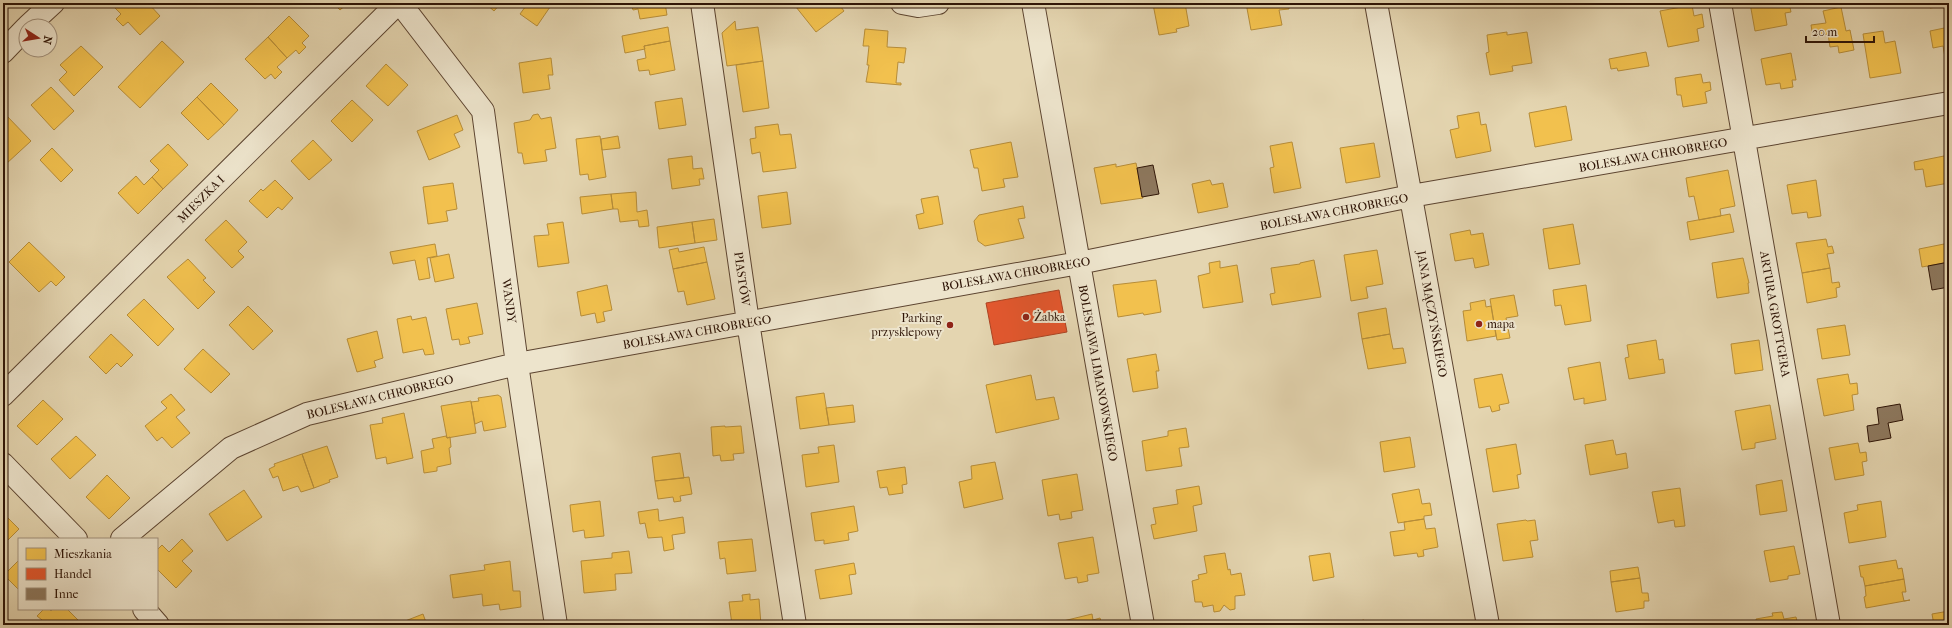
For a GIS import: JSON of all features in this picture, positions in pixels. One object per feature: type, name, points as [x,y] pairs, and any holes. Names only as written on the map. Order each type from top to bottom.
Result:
[{"type":"street","points":[[37,18],[53,3]]},
{"type":"street","name":"WANDY","points":[[399,3],[483,111],[517,364],[556,625]]},
{"type":"street","name":"MIESZKA I","points":[[3,395],[399,3]]},
{"type":"street","name":"PIASTÓW","points":[[702,3],[748,322],[795,625]]},
{"type":"street","points":[[902,3],[918,6],[938,3]]},
{"type":"street","name":"BOLESŁAWA LIMANOWSKIEGO","points":[[1033,3],[1143,625]]},
{"type":"street","name":"JANA MĄCZYŃSKIEGO","points":[[1376,3],[1488,625]]},
{"type":"street","name":"ARTURA GROTTGERA","points":[[1720,3],[1829,625]]},
{"type":"street","points":[[3,52],[18,36]]},
{"type":"street","name":"BOLESŁAWA CHROBREGO","points":[[123,538],[231,448],[307,414],[517,364],[1079,263],[1411,196],[1744,140],[1949,103]]},
{"type":"street","points":[[3,464],[75,538]]},
{"type":"street","points":[[145,610],[158,625]]},
{"type":"building: Mieszkania","points":[[110,3],[148,3],[160,16],[140,35],[128,22],[123,26],[116,19],[121,14]]},
{"type":"building: Mieszkania","points":[[333,3],[348,3],[340,10]]},
{"type":"building: Mieszkania","points":[[485,3],[501,3],[494,11]]},
{"type":"building: Mieszkania","points":[[528,3],[544,3],[550,7],[537,26],[520,14]]},
{"type":"building: Mieszkania","points":[[631,3],[665,3],[667,15],[640,19],[638,9],[633,10]]},
{"type":"building: Mieszkania","points":[[801,3],[838,3],[844,11],[816,32],[796,7]]},
{"type":"building: Mieszkania","points":[[1185,3],[1189,26],[1176,29],[1177,32],[1159,35],[1153,4]]},
{"type":"building: Mieszkania","points":[[1246,3],[1288,3],[1289,9],[1279,10],[1282,25],[1251,30]]},
{"type":"building: Mieszkania","points":[[1750,3],[1789,3],[1791,12],[1785,13],[1787,25],[1755,31]]},
{"type":"building: Mieszkania","points":[[1929,3],[1949,3],[1949,5],[1930,8]]},
{"type":"building: Mieszkania","points":[[1692,5],[1694,16],[1702,14],[1704,27],[1697,29],[1699,41],[1668,47],[1660,11]]},
{"type":"building: Mieszkania","points":[[1841,7],[1846,31],[1850,30],[1854,50],[1839,53],[1838,46],[1830,47],[1828,34],[1813,37],[1811,25],[1826,23],[1823,11]]},
{"type":"building: Mieszkania","points":[[289,16],[309,36],[302,43],[306,47],[299,54],[296,50],[287,58],[268,37]]},
{"type":"building: Mieszkania","points":[[735,21],[736,30],[758,27],[763,61],[727,66],[722,33]]},
{"type":"building: Mieszkania","points":[[668,27],[670,41],[644,46],[645,49],[625,53],[622,36]]},
{"type":"building: Mieszkania","points":[[1949,27],[1949,63],[1946,63],[1943,46],[1933,48],[1930,31]]},
{"type":"building: Mieszkania","points":[[865,29],[888,31],[887,47],[906,48],[904,63],[898,62],[896,83],[901,83],[901,85],[866,82],[869,65],[867,65],[869,46],[863,46]]},
{"type":"building: Mieszkania","points":[[1883,31],[1885,43],[1895,41],[1901,73],[1870,78],[1863,34]]},
{"type":"building: Mieszkania","points":[[1507,32],[1507,35],[1527,32],[1532,63],[1512,66],[1513,71],[1490,75],[1486,53],[1489,52],[1487,35]]},
{"type":"building: Mieszkania","points":[[268,37],[287,58],[277,67],[282,72],[275,79],[271,74],[265,79],[245,59]]},
{"type":"building: Mieszkania","points":[[162,41],[184,62],[140,108],[118,87]]},
{"type":"building: Mieszkania","points":[[670,41],[675,70],[650,75],[649,70],[639,71],[637,60],[646,58],[644,46]]},
{"type":"building: Mieszkania","points":[[81,46],[103,67],[74,96],[59,80],[67,72],[60,65]]},
{"type":"building: Mieszkania","points":[[1646,52],[1649,66],[1618,71],[1617,68],[1611,69],[1609,59]]},
{"type":"building: Mieszkania","points":[[1791,53],[1796,80],[1792,80],[1793,87],[1781,89],[1780,83],[1766,85],[1761,59]]},
{"type":"building: Mieszkania","points":[[551,58],[553,75],[548,75],[550,89],[523,93],[519,63]]},
{"type":"building: Mieszkania","points":[[763,61],[769,108],[743,112],[736,65]]},
{"type":"building: Mieszkania","points":[[386,64],[408,85],[388,106],[366,86]]},
{"type":"building: Mieszkania","points":[[1701,74],[1703,83],[1710,82],[1711,90],[1705,92],[1707,103],[1683,107],[1681,95],[1677,95],[1675,78]]},
{"type":"building: Mieszkania","points":[[211,83],[238,110],[224,125],[197,97]]},
{"type":"building: Mieszkania","points":[[51,87],[74,111],[54,130],[31,105]]},
{"type":"building: Mieszkania","points":[[197,97],[224,125],[208,140],[181,113]]},
{"type":"building: Mieszkania","points":[[682,98],[686,125],[659,129],[655,102]]},
{"type":"building: Mieszkania","points":[[352,100],[373,120],[352,142],[331,121]]},
{"type":"building: Mieszkania","points":[[1566,106],[1572,140],[1535,147],[1529,113]]},
{"type":"building: Mieszkania","points":[[1479,112],[1481,125],[1486,124],[1491,151],[1456,158],[1450,130],[1459,128],[1457,116]]},
{"type":"building: Mieszkania","points":[[538,114],[541,119],[551,117],[556,148],[545,150],[547,161],[524,164],[522,153],[518,153],[514,123],[530,120],[533,115]]},
{"type":"building: Mieszkania","points":[[6,115],[31,141],[6,164],[3,161],[3,118]]},
{"type":"building: Mieszkania","points":[[457,115],[463,130],[454,134],[460,147],[429,160],[417,131]]},
{"type":"building: Mieszkania","points":[[778,124],[780,135],[791,134],[796,168],[763,172],[760,152],[752,154],[750,139],[756,138],[755,127]]},
{"type":"building: Mieszkania","points":[[600,136],[606,177],[589,180],[588,174],[580,175],[576,139]]},
{"type":"building: Mieszkania","points":[[618,136],[620,148],[602,150],[601,139]]},
{"type":"building: Mieszkania","points":[[313,140],[332,160],[309,180],[291,161]]},
{"type":"building: Mieszkania","points":[[1011,142],[1018,177],[1003,179],[1005,187],[982,191],[978,168],[974,168],[970,150]]},
{"type":"building: Mieszkania","points":[[1292,142],[1301,188],[1274,193],[1270,168],[1274,167],[1270,146]]},
{"type":"building: Mieszkania","points":[[1374,143],[1380,177],[1346,183],[1340,148]]},
{"type":"building: Mieszkania","points":[[168,144],[188,165],[163,189],[152,177],[159,170],[150,161]]},
{"type":"building: Mieszkania","points":[[52,148],[73,170],[61,182],[40,160]]},
{"type":"building: Mieszkania","points":[[1949,155],[1949,183],[1926,187],[1923,169],[1915,170],[1914,162]]},
{"type":"building: Mieszkania","points":[[692,156],[693,169],[702,168],[704,179],[699,179],[700,185],[672,189],[668,159]]},
{"type":"building: Mieszkania","points":[[1136,163],[1143,198],[1101,204],[1094,168],[1116,164],[1116,167]]},
{"type":"building: Mieszkania","points":[[1728,170],[1735,206],[1720,209],[1721,216],[1699,220],[1694,196],[1689,197],[1686,178]]},
{"type":"building: Mieszkania","points":[[136,176],[144,185],[152,177],[163,189],[138,214],[118,193]]},
{"type":"building: Mieszkania","points":[[275,180],[293,198],[282,210],[278,207],[267,218],[249,201],[261,189],[263,191]]},
{"type":"building: Mieszkania","points":[[1210,180],[1212,185],[1223,183],[1228,207],[1198,213],[1192,184]]},
{"type":"building: Mieszkania","points":[[1816,180],[1821,216],[1808,218],[1807,212],[1792,214],[1787,185]]},
{"type":"building: Mieszkania","points":[[453,183],[457,209],[446,211],[448,221],[428,224],[423,187]]},
{"type":"building: Mieszkania","points":[[636,192],[637,212],[647,210],[649,226],[639,227],[638,220],[620,222],[618,209],[613,209],[611,194]]},
{"type":"building: Mieszkania","points":[[787,192],[791,224],[762,228],[758,196]]},
{"type":"building: Mieszkania","points":[[611,194],[613,209],[582,214],[580,197]]},
{"type":"building: Mieszkania","points":[[938,196],[943,224],[919,229],[916,215],[924,213],[921,199]]},
{"type":"building: Mieszkania","points":[[1023,206],[1025,218],[1018,219],[1024,238],[985,246],[978,241],[974,221],[979,215]]},
{"type":"building: Mieszkania","points":[[1730,214],[1734,232],[1690,240],[1687,222]]},
{"type":"building: Mieszkania","points":[[714,219],[717,240],[695,243],[692,222]]},
{"type":"building: Mieszkania","points":[[226,220],[247,242],[238,251],[244,257],[232,268],[205,240]]},
{"type":"building: Mieszkania","points":[[563,222],[569,263],[538,267],[534,236],[549,235],[547,224]]},
{"type":"building: Mieszkania","points":[[692,222],[695,243],[659,248],[657,227]]},
{"type":"building: Mieszkania","points":[[1573,224],[1580,264],[1549,269],[1543,229]]},
{"type":"building: Mieszkania","points":[[1470,230],[1471,235],[1483,233],[1489,265],[1475,268],[1473,258],[1455,261],[1450,234]]},
{"type":"building: Mieszkania","points":[[1826,239],[1828,247],[1832,246],[1834,253],[1827,254],[1830,268],[1802,273],[1796,243]]},
{"type":"building: Mieszkania","points":[[29,242],[65,277],[56,286],[51,281],[39,292],[9,262]]},
{"type":"building: Mieszkania","points":[[1949,243],[1949,262],[1922,267],[1919,249]]},
{"type":"building: Mieszkania","points":[[435,244],[437,256],[427,258],[430,278],[419,280],[415,260],[393,264],[390,252]]},
{"type":"building: Mieszkania","points":[[704,247],[707,262],[673,269],[669,250],[678,248],[679,252]]},
{"type":"building: Mieszkania","points":[[1377,250],[1383,284],[1366,287],[1368,298],[1351,301],[1344,255]]},
{"type":"building: Mieszkania","points":[[449,254],[454,278],[435,282],[430,258]]},
{"type":"building: Mieszkania","points":[[1743,258],[1749,283],[1749,293],[1717,298],[1712,263]]},
{"type":"building: Mieszkania","points":[[188,259],[206,278],[203,280],[215,292],[198,309],[167,277]]},
{"type":"building: Mieszkania","points":[[1314,260],[1321,297],[1272,305],[1270,294],[1275,293],[1271,268],[1300,264]]},
{"type":"building: Mieszkania","points":[[1220,261],[1220,268],[1237,265],[1243,302],[1203,308],[1198,276],[1210,273],[1209,263]]},
{"type":"building: Mieszkania","points":[[707,262],[715,299],[687,305],[684,291],[678,292],[673,269]]},
{"type":"building: Mieszkania","points":[[1830,268],[1832,283],[1839,282],[1840,287],[1836,288],[1837,297],[1807,303],[1802,273]]},
{"type":"building: Mieszkania","points":[[1156,280],[1161,312],[1118,317],[1113,285]]},
{"type":"building: Mieszkania","points":[[607,285],[612,310],[603,312],[605,321],[597,323],[595,313],[581,316],[577,292]]},
{"type":"building: Mieszkania","points":[[1586,285],[1591,321],[1565,325],[1561,305],[1555,306],[1553,290]]},
{"type":"building: Mieszkania","points":[[1514,295],[1518,316],[1506,318],[1510,338],[1497,340],[1490,299]]},
{"type":"building: Mieszkania","points":[[144,299],[174,329],[158,346],[127,315]]},
{"type":"building: Mieszkania","name":"mapa","points":[[1485,300],[1486,307],[1491,306],[1496,336],[1467,341],[1463,311],[1471,310],[1470,303]]},
{"type":"building: Mieszkania","points":[[477,303],[483,334],[468,337],[470,343],[460,345],[459,339],[452,340],[446,309]]},
{"type":"building: Mieszkania","points":[[248,306],[273,331],[253,350],[229,325]]},
{"type":"building: Mieszkania","points":[[1386,308],[1390,334],[1362,339],[1358,313]]},
{"type":"building: Mieszkania","points":[[411,316],[412,320],[426,317],[434,354],[425,355],[423,349],[403,353],[397,319]]},
{"type":"building: Mieszkania","points":[[1845,325],[1850,355],[1822,359],[1817,329]]},
{"type":"building: Mieszkania","points":[[377,331],[383,358],[374,361],[376,367],[357,372],[347,339]]},
{"type":"building: Mieszkania","points":[[111,334],[133,355],[121,367],[117,363],[106,374],[89,357]]},
{"type":"building: Mieszkania","points":[[1390,334],[1393,349],[1403,348],[1406,363],[1368,369],[1362,339]]},
{"type":"building: Mieszkania","points":[[1656,340],[1659,360],[1663,359],[1665,373],[1629,379],[1625,358],[1629,357],[1627,345]]},
{"type":"building: Mieszkania","points":[[1759,340],[1763,370],[1735,374],[1731,344]]},
{"type":"building: Mieszkania","points":[[203,349],[230,374],[211,393],[184,369]]},
{"type":"building: Mieszkania","points":[[1156,354],[1159,371],[1156,371],[1158,388],[1133,392],[1127,359]]},
{"type":"building: Mieszkania","points":[[1600,362],[1606,400],[1584,404],[1584,398],[1574,400],[1568,368]]},
{"type":"building: Mieszkania","points":[[1502,374],[1509,403],[1499,405],[1500,410],[1492,412],[1490,406],[1479,408],[1474,379]]},
{"type":"building: Mieszkania","points":[[1848,374],[1850,384],[1857,383],[1858,394],[1852,395],[1854,410],[1824,416],[1817,379]]},
{"type":"building: Mieszkania","points":[[1031,375],[1036,400],[1054,397],[1059,419],[996,433],[986,385]]},
{"type":"building: Mieszkania","points":[[824,393],[829,425],[800,429],[796,397]]},
{"type":"building: Mieszkania","points":[[171,394],[185,410],[176,417],[190,433],[172,448],[162,437],[157,441],[145,426],[167,408],[161,402]]},
{"type":"building: Mieszkania","points":[[498,395],[501,397],[506,427],[484,431],[482,421],[475,424],[471,402],[479,401],[478,398]]},
{"type":"building: Mieszkania","points":[[43,400],[63,419],[37,445],[17,426]]},
{"type":"building: Mieszkania","points":[[471,401],[476,433],[447,438],[441,406]]},
{"type":"building: Mieszkania","points":[[853,405],[855,422],[829,425],[826,408]]},
{"type":"building: Mieszkania","points":[[1770,405],[1776,439],[1755,443],[1755,448],[1742,450],[1735,411]]},
{"type":"building: Mieszkania","points":[[404,413],[413,458],[387,464],[386,457],[376,459],[370,425],[383,423],[382,418]]},
{"type":"building: Mieszkania","points":[[741,426],[744,453],[733,454],[734,460],[721,461],[720,455],[713,456],[711,427]]},
{"type":"building: Mieszkania","points":[[1186,428],[1189,447],[1179,448],[1182,466],[1146,471],[1142,441],[1168,436],[1168,431]]},
{"type":"building: Mieszkania","points":[[76,436],[96,455],[70,479],[51,459]]},
{"type":"building: Mieszkania","points":[[446,436],[447,438],[450,437],[451,447],[449,448],[451,464],[437,467],[437,471],[424,473],[421,451],[434,448],[432,439]]},
{"type":"building: Mieszkania","points":[[1410,437],[1415,467],[1384,472],[1380,442]]},
{"type":"building: Mieszkania","points":[[1613,440],[1616,455],[1626,453],[1628,468],[1590,475],[1585,445]]},
{"type":"building: Mieszkania","points":[[1858,443],[1860,453],[1866,452],[1867,461],[1862,462],[1864,475],[1835,480],[1829,448]]},
{"type":"building: Mieszkania","points":[[1516,444],[1521,474],[1517,475],[1519,488],[1493,492],[1486,449]]},
{"type":"building: Mieszkania","points":[[834,445],[839,482],[806,487],[802,455],[819,453],[818,447]]},
{"type":"building: Mieszkania","points":[[327,446],[338,477],[329,480],[330,482],[314,488],[302,454]]},
{"type":"building: Mieszkania","points":[[680,453],[684,478],[655,481],[652,457]]},
{"type":"building: Mieszkania","points":[[302,454],[314,488],[301,492],[298,486],[283,491],[278,476],[273,478],[269,469],[275,466],[274,464]]},
{"type":"building: Mieszkania","points":[[995,462],[1003,499],[964,508],[959,482],[972,479],[971,466]]},
{"type":"building: Mieszkania","points":[[905,467],[907,484],[902,485],[903,493],[889,495],[887,487],[880,488],[877,471]]},
{"type":"building: Mieszkania","points":[[1077,474],[1083,510],[1071,512],[1072,518],[1060,520],[1059,514],[1048,516],[1042,480]]},
{"type":"building: Mieszkania","points":[[107,475],[130,498],[109,519],[86,497]]},
{"type":"building: Mieszkania","points":[[689,477],[692,494],[680,496],[681,501],[674,502],[673,497],[658,499],[655,481]]},
{"type":"building: Mieszkania","points":[[1782,480],[1787,511],[1760,515],[1756,485]]},
{"type":"building: Mieszkania","points":[[1199,486],[1202,504],[1193,506],[1197,531],[1154,539],[1151,525],[1156,524],[1153,508],[1178,504],[1176,490]]},
{"type":"building: Mieszkania","points":[[1680,488],[1685,526],[1675,527],[1674,520],[1658,523],[1652,492]]},
{"type":"building: Mieszkania","points":[[1419,489],[1422,504],[1430,503],[1432,515],[1424,516],[1424,519],[1398,523],[1392,494]]},
{"type":"building: Mieszkania","points":[[244,490],[262,517],[227,541],[209,514]]},
{"type":"building: Mieszkania","points":[[600,501],[604,536],[585,538],[584,530],[573,532],[570,505]]},
{"type":"building: Mieszkania","points":[[1881,501],[1886,537],[1849,543],[1844,513],[1858,510],[1857,505]]},
{"type":"building: Mieszkania","points":[[854,506],[858,531],[848,533],[849,540],[824,544],[824,540],[815,541],[811,513]]},
{"type":"building: Mieszkania","points":[[658,509],[659,521],[683,517],[685,533],[672,535],[674,549],[664,551],[662,537],[648,538],[645,523],[640,524],[638,512]]},
{"type":"building: Mieszkania","points":[[3,513],[19,529],[3,545]]},
{"type":"building: Mieszkania","points":[[1424,519],[1426,529],[1435,528],[1438,547],[1423,550],[1424,556],[1418,557],[1417,553],[1394,556],[1390,532],[1405,530],[1404,522]]},
{"type":"building: Mieszkania","points":[[1535,520],[1538,540],[1530,541],[1533,557],[1503,561],[1497,524]]},
{"type":"building: Mieszkania","points":[[1093,537],[1099,573],[1087,575],[1088,581],[1078,583],[1077,577],[1065,579],[1058,543]]},
{"type":"building: Mieszkania","points":[[182,539],[193,551],[182,561],[192,571],[176,588],[158,570],[158,549],[162,545],[169,552]]},
{"type":"building: Mieszkania","points":[[752,539],[756,571],[727,574],[725,558],[720,559],[718,542]]},
{"type":"building: Mieszkania","points":[[1794,546],[1800,574],[1788,576],[1788,579],[1770,582],[1764,551]]},
{"type":"building: Mieszkania","points":[[629,551],[632,573],[615,574],[616,590],[584,593],[581,561],[612,558],[612,553]]},
{"type":"building: Mieszkania","points":[[1225,553],[1228,570],[1230,569],[1231,575],[1241,573],[1245,595],[1235,596],[1235,609],[1230,610],[1224,605],[1220,611],[1214,612],[1213,605],[1203,607],[1202,602],[1195,602],[1192,581],[1199,579],[1198,575],[1207,573],[1204,556]]},
{"type":"building: Mieszkania","points":[[1330,553],[1334,577],[1313,581],[1309,556]]},
{"type":"building: Mieszkania","points":[[1896,560],[1898,569],[1902,568],[1904,579],[1865,586],[1863,577],[1861,577],[1859,566]]},
{"type":"building: Mieszkania","points":[[18,561],[18,589],[4,575]]},
{"type":"building: Mieszkania","points":[[510,561],[513,591],[520,591],[521,607],[500,610],[499,604],[483,606],[482,594],[453,598],[450,575],[485,570],[484,565]]},
{"type":"building: Mieszkania","points":[[854,563],[856,574],[849,575],[852,594],[820,599],[815,570]]},
{"type":"building: Mieszkania","points":[[1638,567],[1640,578],[1611,582],[1610,571]]},
{"type":"building: Mieszkania","points":[[1640,578],[1642,593],[1648,593],[1649,601],[1644,601],[1644,608],[1616,612],[1611,582]]},
{"type":"building: Mieszkania","points":[[1904,579],[1906,592],[1902,592],[1904,601],[1910,600],[1866,608],[1864,597],[1866,596],[1865,586]]},
{"type":"building: Mieszkania","points":[[750,594],[750,600],[759,599],[761,625],[732,625],[729,602],[743,601],[742,595]]},
{"type":"building: Mieszkania","points":[[43,610],[68,610],[80,622],[76,625],[42,625],[39,622],[42,620],[37,616]]},
{"type":"building: Mieszkania","points":[[1949,611],[1949,625],[1934,625],[1932,614]]},
{"type":"building: Mieszkania","points":[[1782,612],[1784,619],[1796,617],[1798,625],[1757,625],[1756,619],[1773,616],[1772,613]]},
{"type":"building: Mieszkania","points":[[423,614],[427,625],[395,625]]},
{"type":"building: Mieszkania","points":[[1092,614],[1093,620],[1100,618],[1102,625],[1059,625],[1059,622]]},
{"type":"building: Mieszkania","points":[[1364,620],[1365,625],[1351,625],[1350,623]]},
{"type":"building: Handel","name":"Żabka","points":[[1059,290],[1067,332],[994,345],[986,303]]},
{"type":"building: Inne","points":[[1153,165],[1159,194],[1142,197],[1137,168]]},
{"type":"building: Inne","points":[[1949,262],[1949,287],[1932,290],[1928,266]]},
{"type":"building: Inne","points":[[1900,404],[1903,420],[1888,423],[1891,438],[1869,442],[1867,426],[1879,424],[1877,408]]},
{"type":"place","name":"Żabka","points":[[1026,317]]},
{"type":"place","name":"mapa","points":[[1479,324]]},
{"type":"place","name":"Parking przysklepowy","points":[[950,325]]}]
